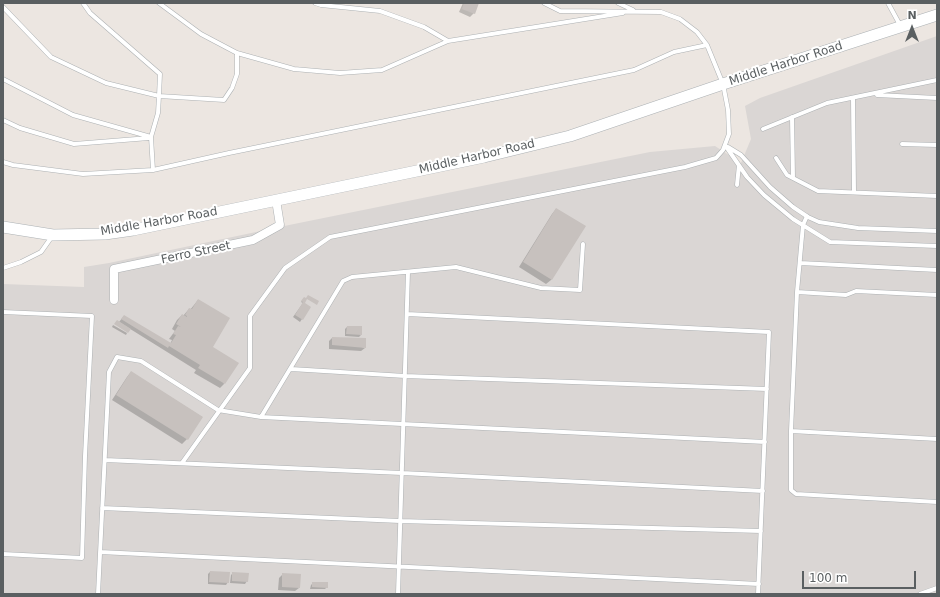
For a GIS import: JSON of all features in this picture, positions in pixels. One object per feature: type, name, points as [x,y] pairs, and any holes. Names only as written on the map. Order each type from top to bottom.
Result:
[{"type":"main road","name":"Middle Harbor Road","points":[[3,227],[53,235],[105,234],[133,230],[484,157],[570,136],[723,84],[937,15]]},
{"type":"street","name":"Ferro Street","points":[[114,300],[114,269],[253,240],[280,225],[276,200]]},
{"type":"lane","points":[[83,3],[90,13],[160,74],[158,113],[151,137],[153,170]]},
{"type":"lane","points":[[159,3],[201,34],[237,53],[294,68],[340,73],[382,70],[448,41],[635,11]]},
{"type":"lane","points":[[315,3],[320,5],[380,11],[424,27],[448,41]]},
{"type":"lane","points":[[182,463],[218,410],[250,368],[250,316],[285,268],[330,237],[685,167],[716,158],[723,150],[729,134],[728,110],[723,84],[707,45],[697,32],[680,19],[661,12],[560,11],[544,3]]},
{"type":"lane","points":[[618,3],[635,11]]},
{"type":"lane","points":[[888,3],[901,27]]},
{"type":"lane","points":[[3,7],[51,57],[106,83],[159,96],[224,100],[232,88],[237,74],[237,53]]},
{"type":"lane","points":[[3,162],[13,165],[83,174],[153,170],[237,151],[634,70],[674,52],[707,45]]},
{"type":"lane","points":[[3,79],[72,115],[151,137]]},
{"type":"lane","points":[[763,129],[827,103],[937,80]]},
{"type":"lane","points":[[870,94],[937,98]]},
{"type":"lane","points":[[853,98],[854,192]]},
{"type":"lane","points":[[792,117],[793,178]]},
{"type":"lane","points":[[3,120],[20,128],[74,144],[151,137]]},
{"type":"lane","points":[[902,144],[937,145]]},
{"type":"lane","points":[[725,145],[747,177],[764,195],[793,218],[830,242],[937,246]]},
{"type":"lane","points":[[725,145],[741,155],[774,190],[793,207],[819,222],[858,228],[937,231]]},
{"type":"lane","points":[[776,158],[787,175],[818,191],[937,196]]},
{"type":"lane","points":[[737,185],[739,164]]},
{"type":"lane","points":[[807,216],[803,225],[797,292],[791,431],[791,490],[796,494],[937,502]]},
{"type":"lane","points":[[3,268],[21,262],[41,252],[53,235]]},
{"type":"lane","points":[[261,417],[343,281],[352,277],[456,267],[541,288],[580,290],[583,244]]},
{"type":"lane","points":[[800,263],[937,270]]},
{"type":"lane","points":[[398,594],[408,272]]},
{"type":"lane","points":[[797,292],[846,295],[856,290],[937,295]]},
{"type":"lane","points":[[3,312],[92,316],[85,456],[82,558],[3,554]]},
{"type":"lane","points":[[407,314],[769,332],[758,594]]},
{"type":"lane","points":[[98,594],[109,372],[117,357],[141,361],[218,410],[261,417],[765,442]]},
{"type":"lane","points":[[291,369],[405,376],[767,389]]},
{"type":"lane","points":[[791,431],[937,439]]},
{"type":"lane","points":[[105,460],[763,491]]},
{"type":"lane","points":[[102,508],[400,521],[761,531]]},
{"type":"lane","points":[[100,552],[759,584]]},
{"type":"lane","points":[[920,594],[937,588]]},
{"type":"shaded area","points":[[937,36],[937,594],[3,594],[3,284],[84,287],[84,267],[650,152],[715,146],[741,163],[751,139],[745,106],[760,98]]},
{"type":"building","points":[[464,3],[479,3],[475,14],[462,9]]},
{"type":"building","points":[[556,208],[586,226],[552,280],[523,262]]},
{"type":"building","points":[[308,295],[319,301],[317,305],[307,299],[305,303],[311,307],[303,320],[295,315],[303,302],[301,301]]},
{"type":"building","points":[[198,299],[230,318],[213,347],[239,363],[225,384],[198,368],[200,365],[169,346],[168,348],[121,319],[124,315],[171,343],[176,335],[173,334],[178,326],[181,327],[176,324],[182,314],[187,317],[185,315],[189,308],[192,309]]},
{"type":"building","points":[[117,320],[131,329],[128,333],[114,324]]},
{"type":"building","points":[[347,326],[362,326],[362,335],[346,334]]},
{"type":"building","points":[[332,337],[366,338],[366,348],[332,345]]},
{"type":"building","points":[[131,371],[203,417],[188,440],[116,395]]},
{"type":"building","points":[[210,571],[230,572],[229,583],[209,582]]},
{"type":"building","points":[[232,572],[249,573],[248,582],[232,581]]},
{"type":"building","points":[[282,573],[301,574],[300,588],[282,587]]},
{"type":"building","points":[[312,582],[328,582],[328,588],[312,587]]}]
